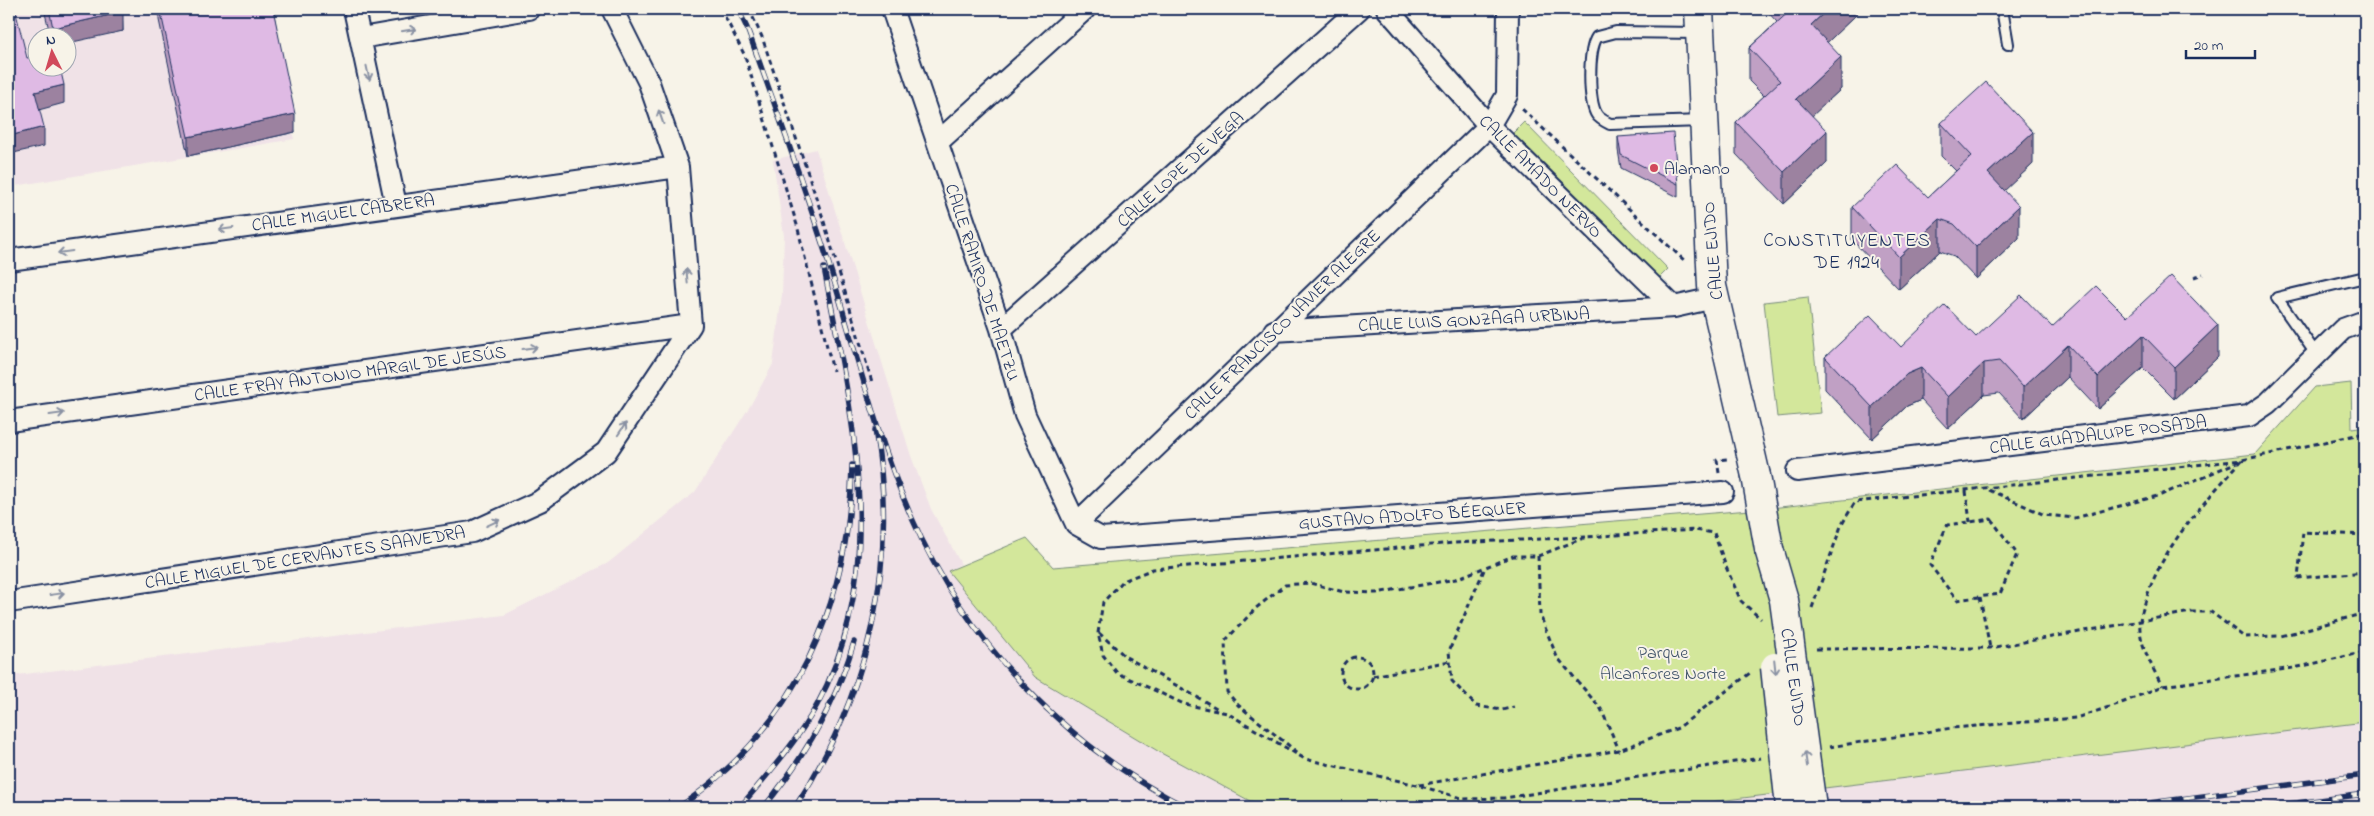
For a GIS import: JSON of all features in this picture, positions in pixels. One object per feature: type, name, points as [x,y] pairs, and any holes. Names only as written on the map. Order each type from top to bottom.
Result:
[{"type":"street","points":[[354,9],[396,205]]},
{"type":"street","points":[[361,38],[529,9]]},
{"type":"street","points":[[612,9],[649,83],[678,167],[691,325]]},
{"type":"street","name":"CALLE RAMIRO DE MAETZU","points":[[892,9],[1001,329],[1025,415],[1076,524]]},
{"type":"street","points":[[938,142],[1086,9]]},
{"type":"street","name":"CALLE LOPE DE VEGA","points":[[1001,329],[1359,9]]},
{"type":"street","name":"CALLE AMADO NERVO","points":[[1387,9],[1489,126],[1674,307]]},
{"type":"street","points":[[1507,95],[1508,9]]},
{"type":"street","name":"CALLE EJIDO","points":[[1700,21],[1703,122],[1713,292],[1750,450],[1769,548],[1784,600],[1812,807]]},
{"type":"street","name":"CALLE FRANCISCO JAVIER ALEGRE","points":[[1076,524],[1274,331],[1489,126],[1507,95]]},
{"type":"street","name":"CALLE MIGUEL CABRERA","points":[[9,260],[678,167]]},
{"type":"street","points":[[1674,307],[1713,292]]},
{"type":"street","name":"CALLE LUIS GONZAGA URBINA","points":[[1274,331],[1674,307]]},
{"type":"street","name":"CALLE GUADALUPE POSADA","points":[[1797,472],[2248,416],[2268,403],[2343,329],[2365,321]]},
{"type":"street","name":"CALLE FRAY ANTONIO MARGIL DE JESÚS","points":[[9,421],[691,325]]},
{"type":"street","name":"CALLE MIGUEL DE CERVANTES SAAVEDRA","points":[[9,602],[472,532],[540,501],[606,452],[691,325]]},
{"type":"street","name":"GUSTAVO ADOLFO BÉEQUER","points":[[1076,524],[1102,538],[1723,492]]},
{"type":"street","name":"CALLE EJIDO","points":[[1769,548],[1768,602],[1790,807]]},
{"type":"lane","points":[[2002,9],[2008,44]]},
{"type":"lane","points":[[1700,21],[1616,32],[1597,37],[1591,51],[1592,99],[1597,115],[1610,124],[1703,122]]},
{"type":"lane","points":[[2316,354],[2277,298],[2365,278]]},
{"type":"path","points":[[720,9],[745,56],[797,225],[833,371]]},
{"type":"path","points":[[749,9],[762,37],[822,215],[872,382]]},
{"type":"path","points":[[1507,95],[1713,292]]},
{"type":"path","points":[[2194,277],[2203,274]]},
{"type":"path","points":[[1809,615],[1841,526],[1855,502],[2242,460],[2358,434],[2365,435]]},
{"type":"path","points":[[1987,489],[2046,515],[2075,518],[2161,495],[2242,460]]},
{"type":"path","points":[[2162,686],[2150,662],[2141,635],[2140,622],[2151,582],[2185,525],[2242,460]]},
{"type":"path","points":[[1966,491],[1970,522]]},
{"type":"path","points":[[1991,519],[2017,554],[2000,594],[1980,597],[1957,600],[1930,565],[1947,525],[1991,519]]},
{"type":"path","points":[[1223,712],[1184,704],[1117,673],[1103,655],[1098,633],[1103,602],[1123,581],[1153,569],[1456,543],[1695,530],[1714,533],[1741,601],[1762,620]]},
{"type":"path","points":[[2365,535],[2303,532],[2298,578],[2365,572]]},
{"type":"path","points":[[1305,759],[1238,704],[1227,692],[1225,641],[1256,608],[1285,585],[1310,583],[1344,592],[1376,593],[1456,579],[1513,556],[1538,556],[1586,537]]},
{"type":"path","points":[[1538,556],[1540,615],[1557,657],[1601,709],[1619,750]]},
{"type":"path","points":[[1484,569],[1449,652],[1452,681],[1476,706],[1502,710],[1514,706]]},
{"type":"path","points":[[1980,597],[1990,648]]},
{"type":"path","points":[[1812,648],[1821,651],[1990,648],[2192,612],[2211,612],[2244,636],[2280,636],[2365,613]]},
{"type":"path","points":[[1098,633],[1126,657],[1305,759],[1417,785],[1464,799],[1504,798],[1767,757]]},
{"type":"path","points":[[1826,748],[1952,728],[2076,718],[2124,702],[2162,686],[2294,668],[2365,652]]},
{"type":"path","points":[[1373,676],[1370,663],[1359,657],[1348,659],[1341,669],[1342,680],[1352,689],[1366,687],[1373,676],[1450,661]]},
{"type":"path","points":[[1417,785],[1619,750],[1678,728],[1742,681],[1756,667]]},
{"type":"shaded area","points":[[9,9],[260,9],[294,139],[9,187]]},
{"type":"shaded area","points":[[816,149],[911,456],[931,509],[961,564],[955,567],[1035,677],[1161,753],[1250,801],[1287,807],[9,807],[9,676],[504,615],[608,563],[695,492],[750,406],[773,364],[782,294],[784,236],[773,160]]},
{"type":"shaded area","points":[[2365,722],[2365,807],[1669,807]]},
{"type":"green space","points":[[1524,122],[1668,269],[1655,282],[1509,137]]},
{"type":"green space","points":[[1808,297],[1821,413],[1777,417],[1764,302]]},
{"type":"green space","name":"Parque Alcanfores Norte","points":[[2351,383],[2352,428],[2365,426],[2365,722],[1669,807],[1287,807],[1250,801],[1161,753],[1035,677],[948,571],[1027,538],[1053,567],[1762,509],[2255,454],[2315,387]]},
{"type":"building","points":[[9,9],[15,9],[28,58],[28,78],[62,78],[64,85],[35,92],[44,127],[9,136]]},
{"type":"building","points":[[49,9],[122,9],[123,12],[53,28]]},
{"type":"building","points":[[160,9],[273,9],[295,114],[188,137]]},
{"type":"building","points":[[1792,9],[1828,9],[1811,25],[1841,57],[1796,99],[1827,131],[1784,172],[1736,122],[1780,81],[1749,48]]},
{"type":"building","points":[[1986,82],[2033,132],[1988,173],[2019,206],[1976,247],[1954,224],[1940,219],[1899,257],[1852,207],[1897,165],[1928,197],[1972,156],[1941,123]]},
{"type":"building","points":[[1673,133],[1678,184],[1621,155],[1618,137]]},
{"type":"building","points":[[2171,276],[2218,325],[2174,367],[2143,335],[2098,377],[2068,345],[2023,387],[1999,361],[1984,363],[1948,397],[1921,368],[1907,374],[1872,407],[1825,357],[1870,315],[1901,347],[1945,305],[1976,337],[2021,295],[2052,327],[2096,286],[2127,317]]},
{"type":"railway","points":[[738,9],[747,28],[812,212],[888,458],[911,516],[933,562],[960,605],[990,647],[1024,686],[1060,721],[1100,754],[1142,782],[1186,807]]},
{"type":"railway","points":[[740,807],[791,745],[817,705],[840,653],[853,599],[859,544],[858,489],[845,377],[824,268]]},
{"type":"railway","points":[[795,807],[820,764],[842,720],[859,674],[872,626],[880,578],[883,529],[882,480],[875,430]]},
{"type":"railway","points":[[679,807],[720,775],[755,740],[785,700],[809,658],[827,613],[841,566],[849,516],[852,465]]},
{"type":"railway","points":[[764,807],[792,769],[817,729],[838,687],[854,642]]},
{"type":"railway","points":[[2118,807],[2365,775]]},
{"type":"railway","points":[[2265,807],[2365,794]]},
{"type":"place","name":"Alamano","points":[[1654,168]]},
{"type":"district","name":"CONSTITUYENTES DE 1924","points":[[1847,250]]}]
